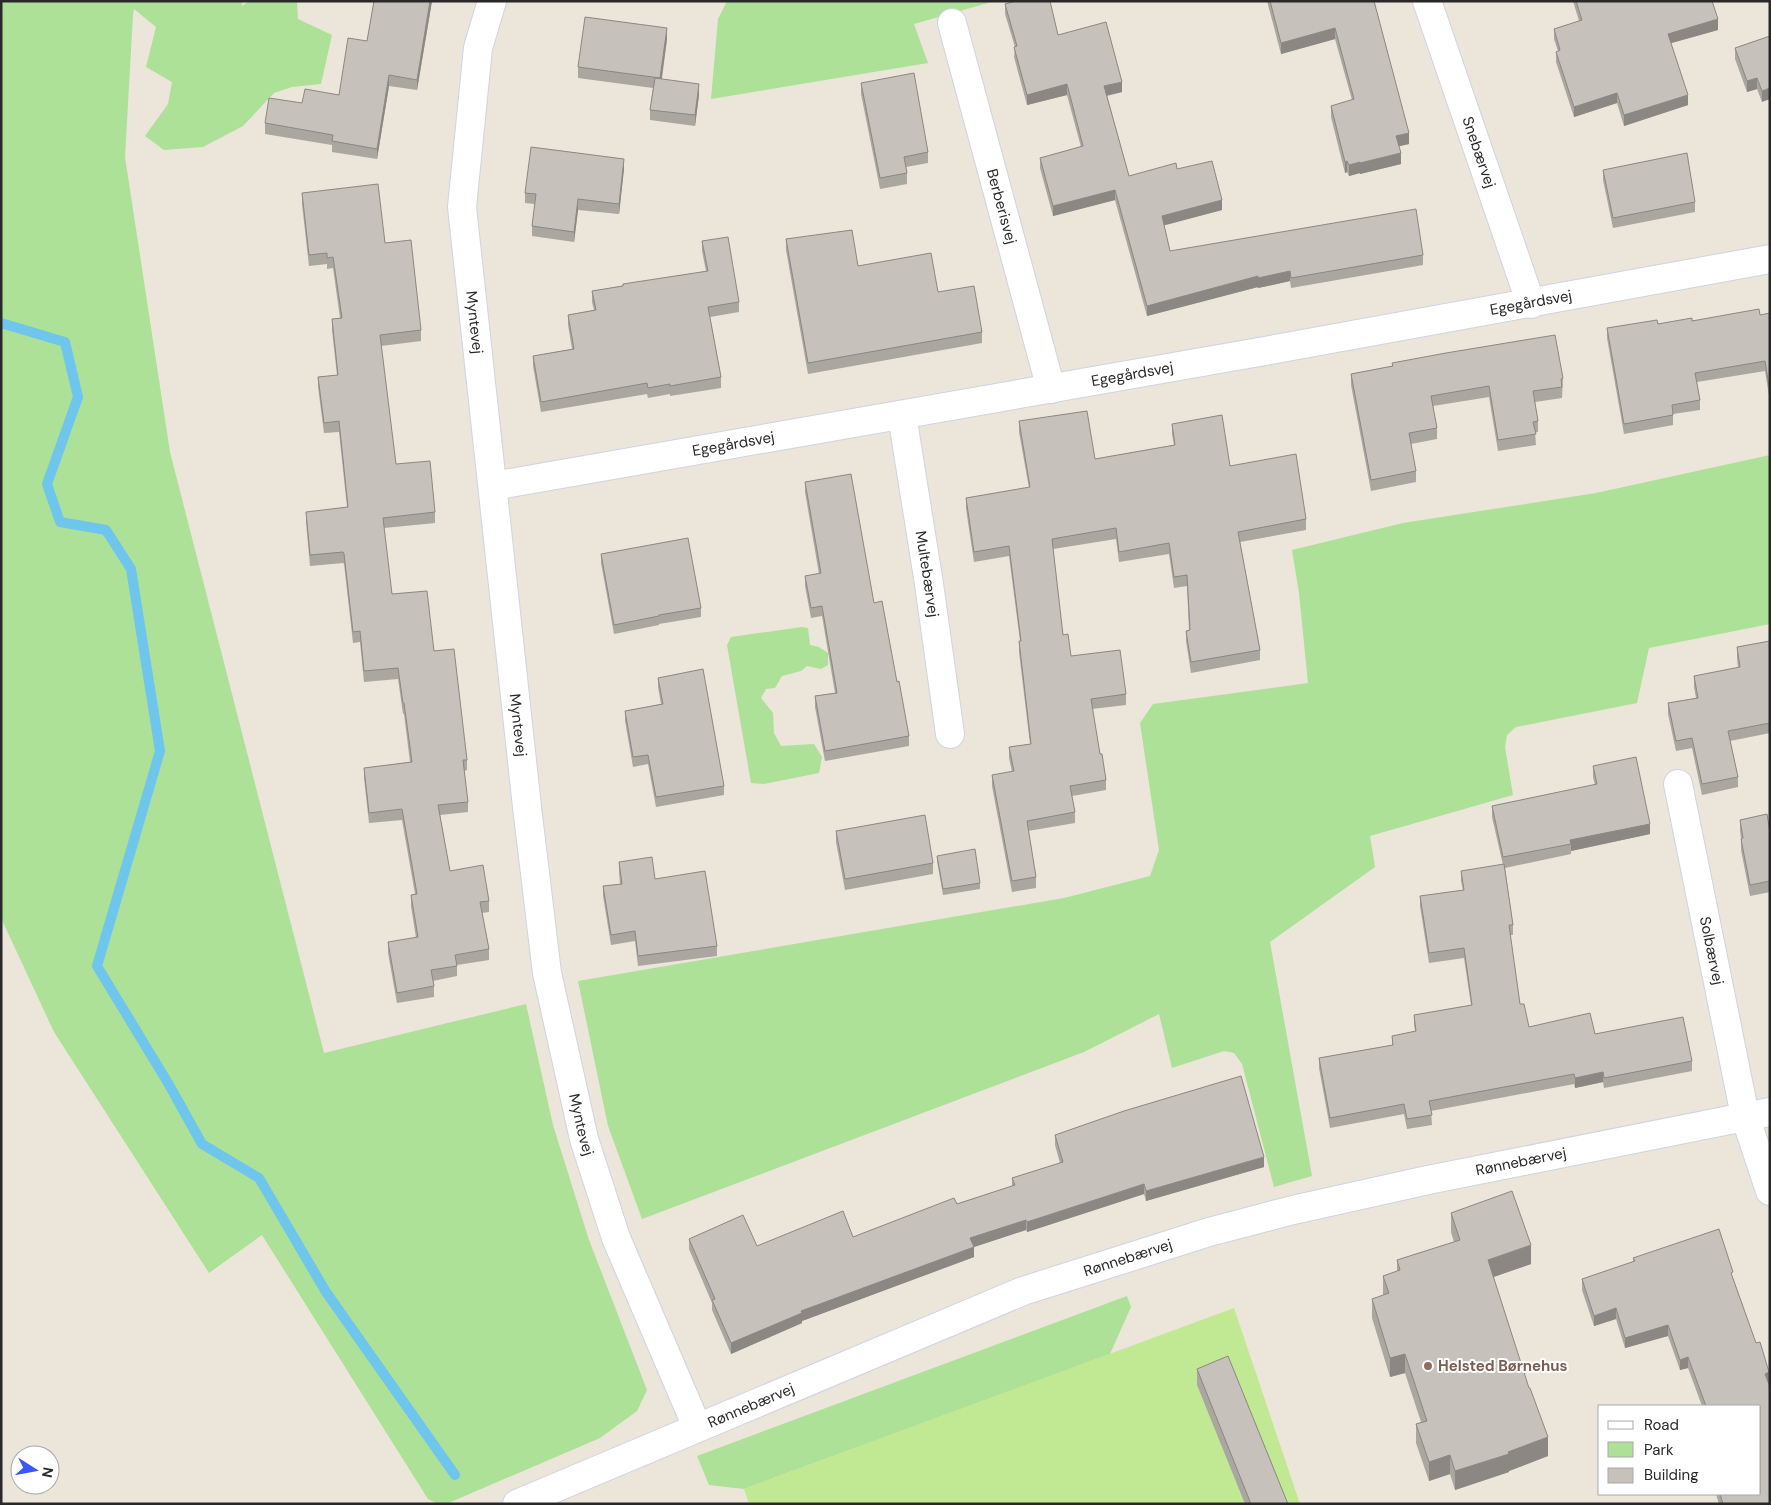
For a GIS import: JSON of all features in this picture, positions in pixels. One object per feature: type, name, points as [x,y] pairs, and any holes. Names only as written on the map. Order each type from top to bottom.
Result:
[{"type":"street","name":"Myntevej","points":[[492,1],[478,48],[462,207],[546,973],[584,1140],[616,1238],[697,1427]]},
{"type":"street","name":"Snebærvej","points":[[1427,1],[1531,304]]},
{"type":"street","name":"Berberisvej","points":[[952,23],[1051,389]]},
{"type":"street","name":"Egegårdsvej","points":[[493,486],[1531,304],[1770,259]]},
{"type":"street","name":"Multebærvej","points":[[902,415],[929,584],[950,734]]},
{"type":"street","name":"Solbærvej","points":[[1678,784],[1758,1114],[1770,1191]]},
{"type":"street","name":"Rønnebærvej","points":[[517,1504],[1023,1291],[1209,1232],[1293,1210],[1428,1180],[1758,1114]]},
{"type":"green space","points":[[1,1],[242,1],[242,6],[249,1],[297,1],[298,19],[332,35],[321,84],[292,87],[274,93],[243,126],[203,147],[164,150],[145,136],[168,104],[172,82],[146,67],[156,27],[134,9],[125,157],[170,452],[324,1053],[526,1004],[553,1125],[589,1240],[647,1390],[637,1411],[600,1438],[446,1504],[438,1504],[428,1499],[262,1235],[209,1273],[54,1032],[1,918]]},
{"type":"green space","points":[[727,1],[995,1],[914,24],[928,63],[711,99],[718,19]]},
{"type":"green space","points":[[1770,455],[1770,624],[1649,648],[1637,703],[1516,727],[1507,735],[1505,747],[1513,795],[1370,836],[1375,867],[1270,942],[1312,1176],[1274,1187],[1242,1064],[1234,1053],[1224,1051],[1172,1068],[1159,1014],[1084,1052],[642,1219],[608,1126],[578,981],[1064,898],[1150,876],[1159,850],[1140,723],[1153,704],[1308,683],[1299,593],[1292,550],[1403,523],[1596,493]]},
{"type":"green space","points":[[802,627],[808,628],[810,645],[819,647],[828,653],[828,665],[821,669],[807,666],[801,671],[782,676],[775,688],[766,689],[761,698],[773,713],[774,733],[781,746],[814,744],[822,757],[819,773],[764,784],[751,783],[727,645],[731,637]]},
{"type":"green space","points":[[1127,1296],[1131,1307],[1110,1354],[744,1489],[709,1485],[697,1456]]},
{"type":"green space","points":[[1234,1308],[1300,1504],[749,1504],[744,1489]]},
{"type":"building","points":[[374,1],[430,1],[417,80],[389,75],[377,149],[332,141],[333,135],[265,123],[269,98],[302,103],[305,89],[339,95],[348,38],[367,41]]},
{"type":"building","points":[[1016,1],[1050,1],[1058,35],[1106,22],[1122,82],[1104,86],[1129,176],[1176,163],[1177,169],[1212,161],[1222,200],[1162,216],[1170,251],[1416,209],[1423,255],[1291,278],[1290,271],[1258,278],[1258,276],[1147,306],[1115,190],[1053,206],[1040,158],[1083,146],[1067,84],[1027,95],[1014,47],[1017,46],[1005,4]]},
{"type":"building","points":[[1270,1],[1374,1],[1409,133],[1396,136],[1401,153],[1349,165],[1347,161],[1345,162],[1331,106],[1354,99],[1335,28],[1281,43]]},
{"type":"building","points":[[1576,1],[1712,1],[1718,19],[1668,34],[1688,95],[1624,115],[1617,93],[1574,107],[1556,52],[1560,50],[1554,29],[1582,20]]},
{"type":"building","points":[[585,17],[667,28],[660,78],[578,67]]},
{"type":"building","points":[[1770,36],[1770,88],[1762,91],[1757,78],[1747,81],[1735,48]]},
{"type":"building","points":[[914,73],[928,152],[904,157],[907,173],[880,178],[861,83]]},
{"type":"building","points":[[655,78],[699,84],[695,115],[650,110]]},
{"type":"building","points":[[531,147],[624,159],[619,204],[578,199],[574,232],[532,226],[536,194],[525,193]]},
{"type":"building","points":[[1687,153],[1695,202],[1613,218],[1603,170]]},
{"type":"building","points":[[378,184],[385,243],[411,240],[421,330],[380,335],[396,464],[430,461],[435,512],[383,518],[392,594],[427,591],[434,651],[454,649],[467,760],[463,760],[468,802],[438,805],[450,871],[483,865],[489,901],[480,902],[489,949],[455,955],[457,966],[431,970],[434,986],[397,993],[388,942],[418,937],[411,895],[417,894],[402,809],[369,813],[364,768],[412,762],[398,668],[364,671],[360,631],[353,632],[344,554],[343,552],[310,555],[306,512],[348,507],[339,421],[324,423],[318,377],[338,375],[332,319],[342,318],[333,257],[327,258],[327,253],[309,255],[302,193]]},
{"type":"building","points":[[852,230],[858,266],[931,253],[938,292],[974,286],[982,332],[808,363],[786,239]]},
{"type":"building","points":[[728,237],[739,302],[708,307],[721,377],[648,388],[647,383],[541,402],[533,356],[574,349],[568,315],[596,310],[592,291],[623,286],[623,284],[708,271],[702,241]]},
{"type":"building","points":[[1759,309],[1760,315],[1770,313],[1770,392],[1765,361],[1695,373],[1700,400],[1672,405],[1673,415],[1624,424],[1607,328],[1657,320],[1658,324],[1692,318],[1692,321]]},
{"type":"building","points":[[1555,335],[1563,378],[1561,379],[1562,387],[1533,391],[1538,421],[1533,422],[1536,434],[1498,440],[1489,386],[1431,396],[1437,428],[1409,433],[1416,471],[1371,480],[1351,374],[1393,366],[1392,363]]},
{"type":"building","points":[[1087,411],[1095,459],[1175,445],[1172,424],[1222,415],[1230,466],[1296,454],[1306,519],[1238,532],[1260,650],[1191,662],[1186,631],[1190,630],[1187,575],[1174,577],[1169,543],[1119,552],[1116,528],[1052,539],[1063,635],[1068,634],[1071,656],[1120,650],[1126,694],[1091,699],[1106,780],[1070,786],[1075,812],[1027,821],[1036,877],[1012,881],[992,775],[1014,771],[1009,747],[1031,744],[1019,641],[1021,641],[1009,546],[974,552],[966,498],[1030,487],[1019,421]]},
{"type":"building","points":[[851,474],[874,603],[882,601],[909,736],[825,751],[815,696],[837,693],[822,606],[811,608],[805,576],[821,573],[805,482]]},
{"type":"building","points":[[688,538],[701,608],[614,625],[601,554]]},
{"type":"building","points":[[1770,641],[1770,723],[1728,731],[1738,777],[1702,784],[1692,738],[1676,741],[1668,703],[1698,698],[1694,676],[1740,667],[1737,647]]},
{"type":"building","points":[[703,669],[724,786],[656,797],[648,755],[633,757],[625,711],[663,704],[658,678]]},
{"type":"building","points":[[1636,757],[1650,824],[1570,840],[1571,844],[1503,857],[1492,806],[1597,784],[1593,766]]},
{"type":"building","points":[[1767,814],[1770,832],[1770,881],[1750,885],[1741,839],[1743,838],[1740,820]]},
{"type":"building","points":[[925,815],[933,863],[845,879],[836,831]]},
{"type":"building","points":[[975,849],[980,883],[943,889],[937,856]]},
{"type":"building","points":[[652,857],[655,879],[705,871],[717,946],[638,956],[635,931],[611,935],[603,886],[622,884],[619,862]]},
{"type":"building","points":[[1504,864],[1513,925],[1509,925],[1520,1004],[1524,1004],[1529,1027],[1590,1013],[1595,1034],[1683,1017],[1692,1061],[1604,1078],[1603,1072],[1575,1078],[1574,1074],[1429,1101],[1432,1115],[1407,1119],[1404,1104],[1330,1118],[1319,1058],[1393,1045],[1392,1036],[1416,1031],[1414,1015],[1472,1005],[1464,948],[1429,953],[1420,896],[1464,890],[1461,871]]},
{"type":"building","points":[[1241,1076],[1264,1157],[1146,1191],[1144,1184],[1027,1222],[1026,1220],[970,1238],[974,1247],[801,1311],[802,1313],[731,1343],[712,1300],[715,1299],[689,1239],[743,1215],[757,1246],[843,1211],[853,1237],[954,1198],[957,1204],[1015,1185],[1012,1178],[1063,1162],[1055,1135],[1124,1111]]},
{"type":"building","points":[[1512,1191],[1531,1245],[1488,1260],[1529,1388],[1548,1437],[1508,1452],[1509,1454],[1455,1471],[1450,1455],[1429,1462],[1416,1424],[1427,1421],[1405,1354],[1390,1358],[1372,1299],[1389,1293],[1383,1276],[1400,1270],[1397,1260],[1460,1240],[1451,1213]]},
{"type":"building","points":[[1719,1229],[1733,1272],[1731,1273],[1756,1343],[1760,1342],[1769,1372],[1765,1374],[1770,1387],[1770,1504],[1723,1504],[1720,1495],[1761,1495],[1761,1405],[1706,1405],[1688,1357],[1680,1360],[1668,1325],[1625,1338],[1616,1308],[1594,1316],[1582,1279],[1635,1261],[1633,1258]]},
{"type":"building","points":[[1228,1356],[1288,1504],[1251,1504],[1197,1369]]},
{"type":"waterway","points":[[1,323],[65,342],[78,397],[47,484],[60,522],[106,530],[131,569],[160,751],[97,966],[168,1083],[202,1144],[259,1178],[326,1292],[455,1475]]},
{"type":"place","name":"Helsted Børnehus","points":[[1428,1366]]}]
